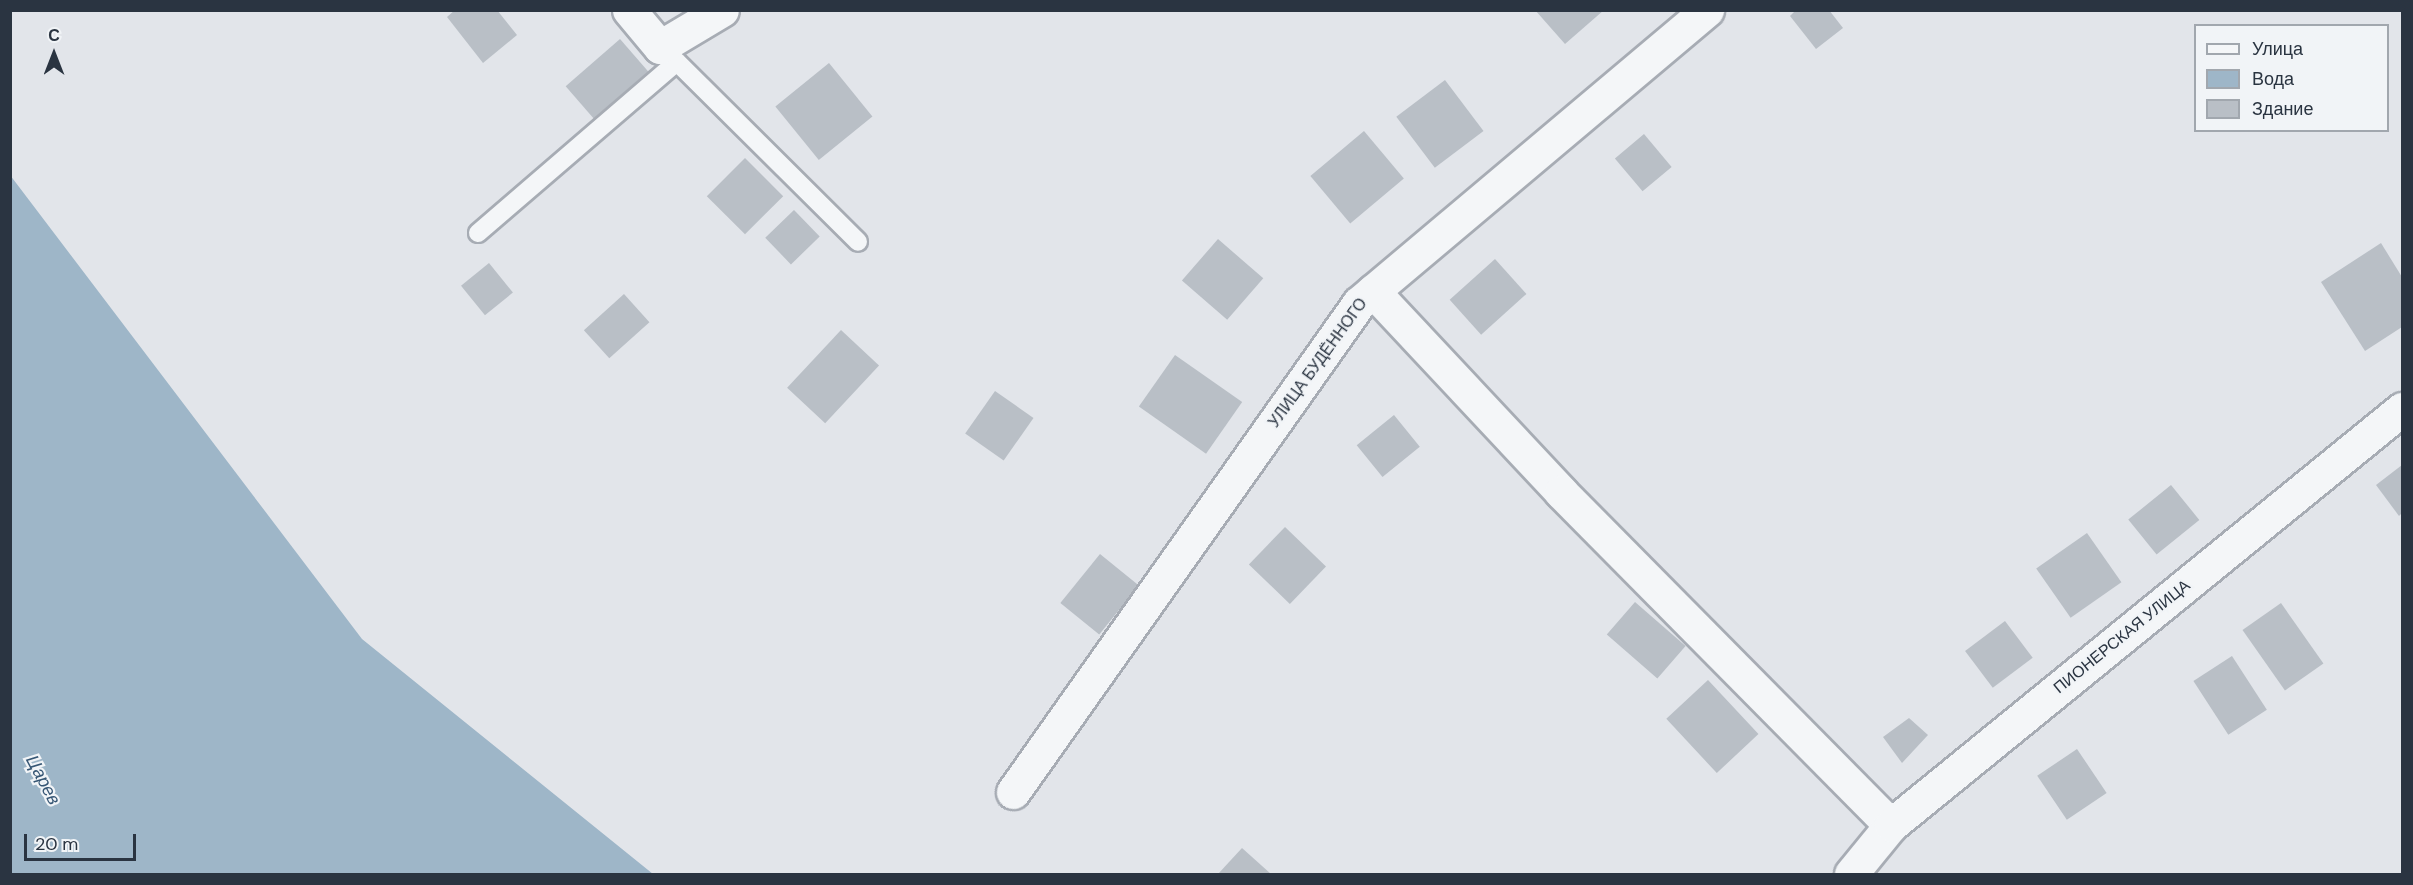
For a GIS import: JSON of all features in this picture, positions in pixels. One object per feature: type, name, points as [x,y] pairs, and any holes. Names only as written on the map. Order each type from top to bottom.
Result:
[{"type":"street","points":[[629,10],[668,55],[722,10]]},
{"type":"street","name":"УЛИЦА БУДЁННОГО","points":[[1013,792],[1359,303],[1707,10]]},
{"type":"street","points":[[1373,291],[1561,492],[1891,825]]},
{"type":"street","name":"ПИОНЕРСКАЯ УЛИЦА","points":[[1851,874],[1891,825],[2403,409]]},
{"type":"lane","points":[[478,233],[668,55],[858,242]]},
{"type":"water","name":"Царев","points":[[10,175],[362,639],[653,874],[11,874]]},
{"type":"building","points":[[455,10],[497,10],[517,35],[483,63],[447,17]]},
{"type":"building","points":[[1535,10],[1604,10],[1565,44]]},
{"type":"building","points":[[1796,10],[1829,10],[1843,28],[1816,49],[1790,16]]},
{"type":"building","points":[[620,39],[648,71],[594,119],[566,86]]},
{"type":"building","points":[[829,63],[872,117],[819,160],[775,106]]},
{"type":"building","points":[[1445,80],[1484,131],[1435,168],[1396,117]]},
{"type":"building","points":[[1364,131],[1404,178],[1350,223],[1310,176]]},
{"type":"building","points":[[1644,134],[1672,167],[1643,191],[1615,158]]},
{"type":"building","points":[[745,158],[783,196],[745,234],[707,196]]},
{"type":"building","points":[[794,210],[820,237],[791,264],[765,238]]},
{"type":"building","points":[[1218,239],[1263,278],[1227,320],[1182,281]]},
{"type":"building","points":[[2381,243],[2402,277],[2402,327],[2365,351],[2321,282]]},
{"type":"building","points":[[1495,259],[1526,294],[1481,335],[1450,300]]},
{"type":"building","points":[[489,263],[513,293],[485,315],[461,286]]},
{"type":"building","points":[[624,294],[649,322],[609,358],[584,330]]},
{"type":"building","points":[[841,330],[879,365],[825,423],[787,388]]},
{"type":"building","points":[[1175,355],[1242,402],[1206,454],[1139,407]]},
{"type":"building","points":[[995,391],[1034,418],[1004,461],[965,434]]},
{"type":"building","points":[[1394,415],[1420,447],[1382,477],[1357,445]]},
{"type":"building","points":[[2402,465],[2402,513],[2399,516],[2376,485]]},
{"type":"building","points":[[2171,485],[2199,520],[2157,555],[2128,520]]},
{"type":"building","points":[[1285,527],[1326,567],[1290,604],[1249,564]]},
{"type":"building","points":[[2087,533],[2121,582],[2071,618],[2036,569]]},
{"type":"building","points":[[1100,554],[1139,585],[1099,634],[1060,603]]},
{"type":"building","points":[[1635,602],[1686,646],[1657,678],[1607,634]]},
{"type":"building","points":[[2281,603],[2323,664],[2285,691],[2242,630]]},
{"type":"building","points":[[2005,621],[2033,658],[1993,688],[1965,651]]},
{"type":"building","points":[[2232,656],[2267,710],[2228,735],[2193,681]]},
{"type":"building","points":[[1708,680],[1758,734],[1717,773],[1666,719]]},
{"type":"building","points":[[1909,718],[1928,735],[1902,763],[1883,737]]},
{"type":"building","points":[[2077,749],[2107,793],[2067,820],[2037,776]]},
{"type":"building","points":[[1242,848],[1271,874],[1218,874]]}]
